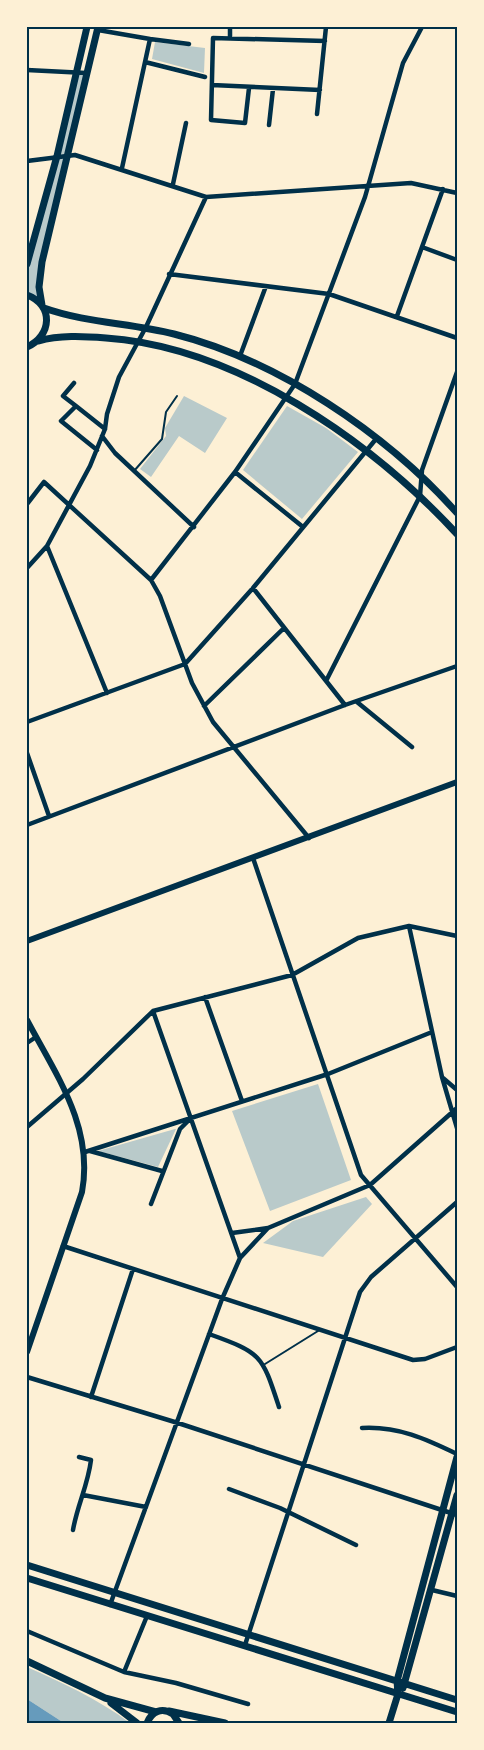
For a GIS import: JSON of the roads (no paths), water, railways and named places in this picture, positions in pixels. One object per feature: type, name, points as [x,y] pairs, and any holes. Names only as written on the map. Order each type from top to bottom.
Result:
[{"type":"main road","points":[[27,264],[57,156],[87,27]]},
{"type":"main road","points":[[32,345],[47,326],[39,278],[98,28]]},
{"type":"main road","points":[[27,295],[43,306],[86,320],[146,327],[177,334],[240,356],[295,384],[376,439],[420,476],[457,513]]},
{"type":"main road","points":[[32,345],[77,336],[138,340],[179,351],[287,398],[331,424],[366,450],[420,496],[457,534]]},
{"type":"main road","points":[[398,1694],[397,1681],[457,1456]]},
{"type":"main road","points":[[389,1723],[398,1694],[406,1684],[455,1514],[457,1495]]},
{"type":"main road","points":[[27,1565],[457,1700]]},
{"type":"main road","points":[[27,1578],[457,1712]]},
{"type":"main road","points":[[27,1661],[105,1698],[156,1712],[169,1712],[225,1723]]},
{"type":"main road","points":[[105,1698],[136,1723]]},
{"type":"main road","points":[[147,1723],[156,1712]]},
{"type":"main road","points":[[169,1712],[179,1723]]},
{"type":"street","points":[[230,27],[230,36]]},
{"type":"street","points":[[317,114],[327,27]]},
{"type":"street","points":[[151,580],[235,472],[295,384],[369,186],[403,63],[422,27]]},
{"type":"street","points":[[98,28],[150,39],[189,44]]},
{"type":"street","points":[[249,88],[245,123],[212,120],[213,38],[230,36],[325,41]]},
{"type":"street","points":[[122,168],[150,39]]},
{"type":"street","points":[[145,62],[205,77]]},
{"type":"street","points":[[27,70],[86,73]]},
{"type":"street","points":[[212,85],[320,90]]},
{"type":"street","points":[[270,124],[273,88]]},
{"type":"street","points":[[173,184],[186,123]]},
{"type":"street","points":[[27,161],[67,155],[122,168],[206,196],[411,183],[457,193]]},
{"type":"street","points":[[397,316],[443,189]]},
{"type":"street","points":[[27,567],[47,546],[70,506],[97,450],[119,378],[146,327],[206,196]]},
{"type":"street","points":[[422,247],[457,260]]},
{"type":"street","points":[[169,274],[329,294],[457,338]]},
{"type":"street","points":[[240,356],[266,286]]},
{"type":"street","points":[[326,681],[420,496],[420,476],[457,372]]},
{"type":"street","points":[[74,383],[63,396],[105,429]]},
{"type":"street","points":[[76,406],[61,421],[97,450]]},
{"type":"street","points":[[102,436],[106,444],[194,527]]},
{"type":"street","points":[[27,722],[185,664],[254,588],[376,439]]},
{"type":"street","points":[[235,472],[303,527]]},
{"type":"street","points":[[27,504],[44,482],[151,580],[160,596],[185,664],[204,706],[234,748],[309,838]]},
{"type":"street","points":[[47,546],[107,693]]},
{"type":"street","points":[[254,588],[345,705]]},
{"type":"street","points":[[204,706],[284,628]]},
{"type":"street","points":[[27,825],[345,705],[457,666]]},
{"type":"street","points":[[357,702],[412,747]]},
{"type":"street","points":[[27,753],[49,816]]},
{"type":"street","points":[[27,941],[457,782]]},
{"type":"street","points":[[253,858],[361,1175],[457,1287]]},
{"type":"street","points":[[409,927],[442,1077],[451,1114],[457,1128]]},
{"type":"street","points":[[27,1127],[67,1093],[153,1011],[292,975],[358,938],[409,927],[457,936]]},
{"type":"street","points":[[205,997],[242,1101]]},
{"type":"street","points":[[153,1011],[240,1258]]},
{"type":"street","points":[[27,1020],[67,1093],[87,1152],[82,1192],[27,1352]]},
{"type":"street","points":[[87,1152],[328,1074],[432,1032]]},
{"type":"street","points":[[27,1043],[36,1037]]},
{"type":"street","points":[[442,1077],[457,1090]]},
{"type":"street","points":[[232,1233],[268,1228],[370,1185],[457,1108]]},
{"type":"street","points":[[150,1203],[180,1129],[191,1118]]},
{"type":"street","points":[[87,1152],[162,1171]]},
{"type":"street","points":[[245,1645],[360,1292],[371,1277],[457,1202]]},
{"type":"street","points":[[110,1605],[222,1299],[240,1258],[268,1228]]},
{"type":"street","points":[[63,1246],[318,1331],[416,1360],[457,1347]]},
{"type":"street","points":[[91,1397],[133,1269]]},
{"type":"street","points":[[209,1334],[247,1350],[265,1364],[279,1407]]},
{"type":"street","points":[[27,1377],[303,1463],[455,1514]]},
{"type":"street","points":[[362,1428],[388,1428],[414,1435],[457,1456]]},
{"type":"street","points":[[73,1530],[88,1483],[92,1460],[80,1457]]},
{"type":"street","points":[[229,1489],[288,1511],[356,1545]]},
{"type":"street","points":[[83,1495],[146,1507]]},
{"type":"street","points":[[432,1590],[457,1596]]},
{"type":"street","points":[[124,1672],[147,1616]]},
{"type":"street","points":[[27,1631],[124,1672],[176,1683],[248,1704]]},
{"type":"lane","points":[[134,471],[162,439],[166,412],[177,396]]},
{"type":"lane","points":[[265,1364],[318,1331]]},
{"type":"water","points":[[27,1699],[64,1723],[27,1723]]}]
